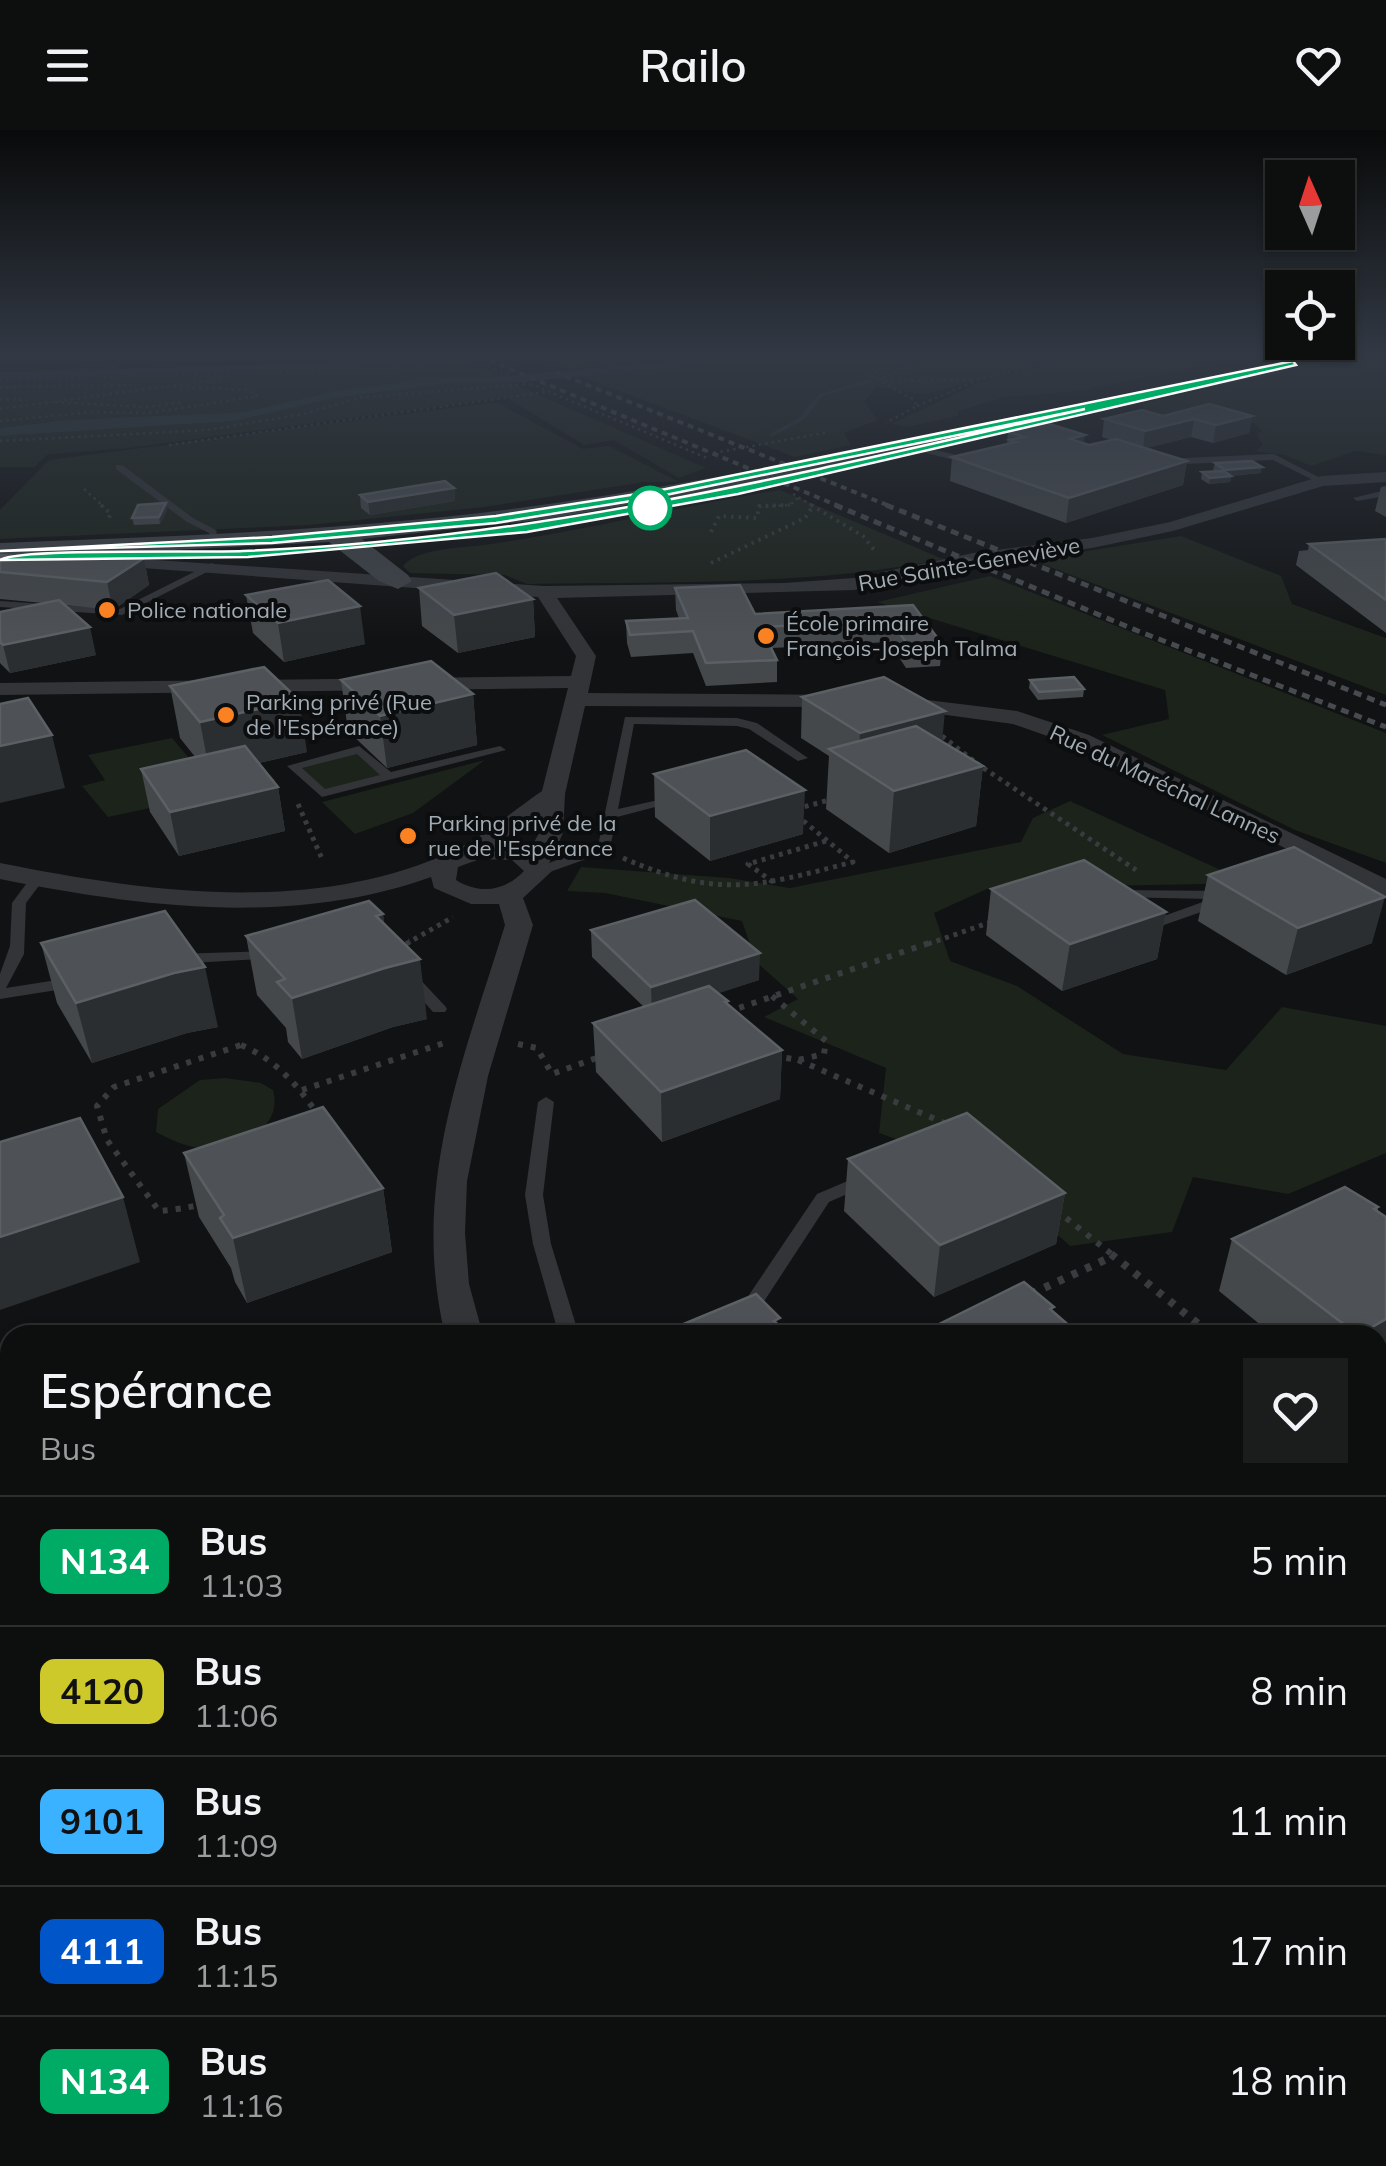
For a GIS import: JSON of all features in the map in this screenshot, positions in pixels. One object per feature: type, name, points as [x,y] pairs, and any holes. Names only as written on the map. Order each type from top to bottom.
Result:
[{"type":"main road","points":[[0,551],[348,555],[496,520],[656,494],[859,451]]},
{"type":"main road","points":[[0,560],[394,552],[434,540],[633,511],[917,451]]},
{"type":"main road","points":[[348,555],[398,581]]},
{"type":"street","name":"Rue Sainte-Geneviève","points":[[398,581],[544,592],[784,590],[910,575],[973,558],[1159,529],[1322,482],[1386,477]]},
{"type":"street","points":[[96,559],[348,555]]},
{"type":"street","points":[[455,881],[477,896],[509,894],[531,884],[551,833],[553,794],[586,656],[544,592]]},
{"type":"street","name":"Rue du Maréchal Lannes","points":[[0,690],[577,691],[737,711],[893,702],[959,708],[1017,718],[1081,740],[1386,890]]},
{"type":"street","points":[[455,881],[553,794]]},
{"type":"street","points":[[2,875],[110,893],[263,901],[390,883],[455,881],[506,851],[537,867]]},
{"type":"street","points":[[461,1325],[446,1215],[460,1130],[519,925],[509,894]]},
{"type":"lane","points":[[940,451],[986,466]]},
{"type":"lane","points":[[1151,461],[1274,457],[1322,482]]},
{"type":"lane","points":[[0,604],[122,612],[214,555],[213,532],[190,520],[119,467]]},
{"type":"lane","points":[[1357,498],[1386,493]]},
{"type":"lane","points":[[537,867],[604,848],[630,720],[737,711],[802,758]]},
{"type":"lane","points":[[389,777],[359,750],[294,766],[322,793],[389,777],[500,750]]},
{"type":"lane","points":[[613,814],[694,795]]},
{"type":"lane","points":[[0,990],[18,960],[22,942],[19,903],[37,878]]},
{"type":"lane","points":[[1108,894],[1230,893],[1217,904],[1144,931],[1128,922]]},
{"type":"lane","points":[[388,953],[439,1008]]},
{"type":"lane","points":[[151,964],[188,956],[288,954]]},
{"type":"lane","points":[[0,990],[94,978]]},
{"type":"lane","points":[[546,1102],[534,1195],[542,1244],[566,1325]]},
{"type":"lane","points":[[739,1325],[823,1198],[875,1175]]},
{"type":"path","points":[[691,451],[718,462]]},
{"type":"path","points":[[84,489],[96,506],[111,514],[105,523]]},
{"type":"path","points":[[790,492],[863,536],[880,557],[910,575]]},
{"type":"path","points":[[711,532],[719,516],[757,518],[759,506],[790,506],[799,497]]},
{"type":"path","points":[[702,568],[805,518],[814,506]]},
{"type":"path","points":[[959,708],[936,731],[975,762],[1125,859],[1164,895]]},
{"type":"path","points":[[957,767],[975,762]]},
{"type":"path","points":[[322,793],[298,804],[323,861]]},
{"type":"path","points":[[604,848],[701,888],[744,890],[853,862],[790,810],[846,796]]},
{"type":"path","points":[[772,882],[748,864],[828,841]]},
{"type":"path","points":[[388,953],[455,881]]},
{"type":"path","points":[[736,1024],[724,1013],[996,921]]},
{"type":"path","points":[[772,996],[826,1041],[824,1054],[798,1060]]},
{"type":"path","points":[[302,1090],[450,1041],[487,1037],[537,1048],[552,1074],[604,1056]]},
{"type":"path","points":[[241,1045],[265,1054],[302,1090],[321,1119],[312,1146],[287,1169],[188,1211],[159,1211],[107,1140],[97,1106],[114,1087],[241,1045]]},
{"type":"path","points":[[761,1045],[773,1055],[798,1060],[967,1132]]},
{"type":"path","points":[[90,1140],[107,1140]]},
{"type":"path","points":[[1053,1207],[1198,1325]]},
{"type":"path","points":[[1019,1300],[1110,1257]]},
{"type":"shaded area","points":[[0,451],[88,451],[48,454],[34,467],[0,467]]},
{"type":"shaded area","points":[[118,451],[619,451],[679,482],[644,482],[484,507],[309,525],[0,539],[0,510],[49,460]]},
{"type":"shaded area","points":[[633,451],[667,451],[706,468],[679,478]]},
{"type":"shaded area","points":[[779,451],[823,451],[795,457]]},
{"type":"shaded area","points":[[1255,451],[1355,451],[1311,466],[1285,455]]},
{"type":"shaded area","points":[[780,490],[943,559],[840,574],[684,582],[527,584],[505,575],[410,573],[403,566],[440,550],[559,533]]},
{"type":"shaded area","points":[[1181,536],[1281,576],[1292,604],[1386,638],[1386,695],[1032,560]]},
{"type":"shaded area","points":[[990,576],[1386,733],[1386,863],[1295,830],[1102,735],[1169,719],[1165,690],[877,602]]},
{"type":"shaded area","points":[[172,738],[207,779],[263,768],[276,781],[108,817],[82,786],[105,780],[88,755]]},
{"type":"shaded area","points":[[356,753],[382,776],[325,790],[300,766]]},
{"type":"shaded area","points":[[485,760],[413,813],[355,834],[322,802]]},
{"type":"shaded area","points":[[1070,801],[1225,872],[1206,884],[989,888],[934,913],[950,961],[1017,986],[1123,1054],[1226,1070],[1282,1007],[1386,1026],[1386,1153],[1288,1194],[1193,1177],[1172,1232],[1070,1246],[988,1172],[879,1133],[886,1068],[764,1017],[798,999],[756,962],[742,921],[605,893],[567,891],[581,867],[729,878],[790,888],[1021,842],[1033,818]]},
{"type":"shaded area","points":[[225,1078],[261,1083],[273,1090],[275,1104],[271,1116],[255,1134],[203,1148],[156,1132],[158,1109],[200,1080]]},
{"type":"building","points":[[978,451],[1155,451],[1187,461],[1069,498],[952,457]]},
{"type":"building","points":[[1252,461],[1262,467],[1225,470],[1215,463]]},
{"type":"building","points":[[1224,471],[1231,476],[1210,478],[1202,472]]},
{"type":"building","points":[[445,481],[454,488],[368,502],[360,495]]},
{"type":"building","points":[[166,503],[159,517],[132,518],[138,505]]},
{"type":"building","points":[[1386,539],[1386,600],[1309,544]]},
{"type":"building","points":[[72,552],[144,558],[107,582],[0,572],[0,555],[59,560]]},
{"type":"building","points":[[496,573],[533,599],[454,615],[419,588]]},
{"type":"building","points":[[328,580],[360,606],[278,623],[246,595]]},
{"type":"building","points":[[740,585],[755,614],[913,605],[942,644],[908,645],[890,620],[761,627],[777,660],[706,663],[693,631],[630,635],[626,621],[688,618],[675,588]]},
{"type":"building","points":[[59,600],[90,627],[3,645],[0,642],[0,612]]},
{"type":"building","points":[[431,661],[473,694],[380,716],[341,680]]},
{"type":"building","points":[[264,667],[299,700],[200,722],[170,686]]},
{"type":"building","points":[[884,677],[945,711],[860,733],[802,697]]},
{"type":"building","points":[[1074,677],[1084,689],[1039,692],[1030,680]]},
{"type":"building","points":[[28,698],[52,735],[0,746],[0,704]]},
{"type":"building","points":[[916,726],[983,766],[894,791],[829,749]]},
{"type":"building","points":[[245,746],[278,787],[170,812],[141,769]]},
{"type":"building","points":[[746,750],[805,790],[710,816],[654,774]]},
{"type":"building","points":[[1294,847],[1385,897],[1298,928],[1208,875]]},
{"type":"building","points":[[1084,860],[1166,912],[1070,944],[991,889]]},
{"type":"building","points":[[695,900],[760,953],[651,987],[591,930]]},
{"type":"building","points":[[369,901],[383,914],[376,916],[420,959],[292,998],[277,982],[285,979],[246,936]]},
{"type":"building","points":[[165,911],[205,967],[76,1003],[41,943]]},
{"type":"building","points":[[709,986],[782,1050],[661,1092],[593,1023]]},
{"type":"building","points":[[323,1107],[383,1188],[233,1238],[220,1218],[224,1215],[184,1153]]},
{"type":"building","points":[[967,1113],[1065,1193],[940,1245],[848,1159]]},
{"type":"building","points":[[80,1118],[123,1197],[0,1237],[0,1142]]},
{"type":"building","points":[[1345,1187],[1378,1207],[1374,1209],[1386,1217],[1386,1319],[1376,1325],[1345,1325],[1232,1239]]},
{"type":"building","points":[[1024,1282],[1068,1325],[937,1325]]},
{"type":"building","points":[[756,1294],[780,1318],[774,1321],[778,1325],[681,1325]]},
{"type":"railway","points":[[707,451],[841,507]]},
{"type":"railway","points":[[752,451],[892,507]]},
{"type":"railway","points":[[835,505],[1138,631],[1386,727]]},
{"type":"railway","points":[[886,505],[1386,705]]},
{"type":"bus line","name":"N134","points":[[0,551],[147,548],[496,520],[656,494],[859,451]]},
{"type":"bus line","name":"N134","points":[[0,560],[248,554],[434,540],[665,506],[917,451]]},
{"type":"place","name":"Police nationale","points":[[107,610]]},
{"type":"place","name":"École primaire François-Joseph Talma","points":[[766,636]]},
{"type":"place","name":"Parking privé (Rue de l'Espérance)","points":[[226,715]]},
{"type":"place","name":"Parking privé de la rue de l'Espérance","points":[[408,836]]}]
